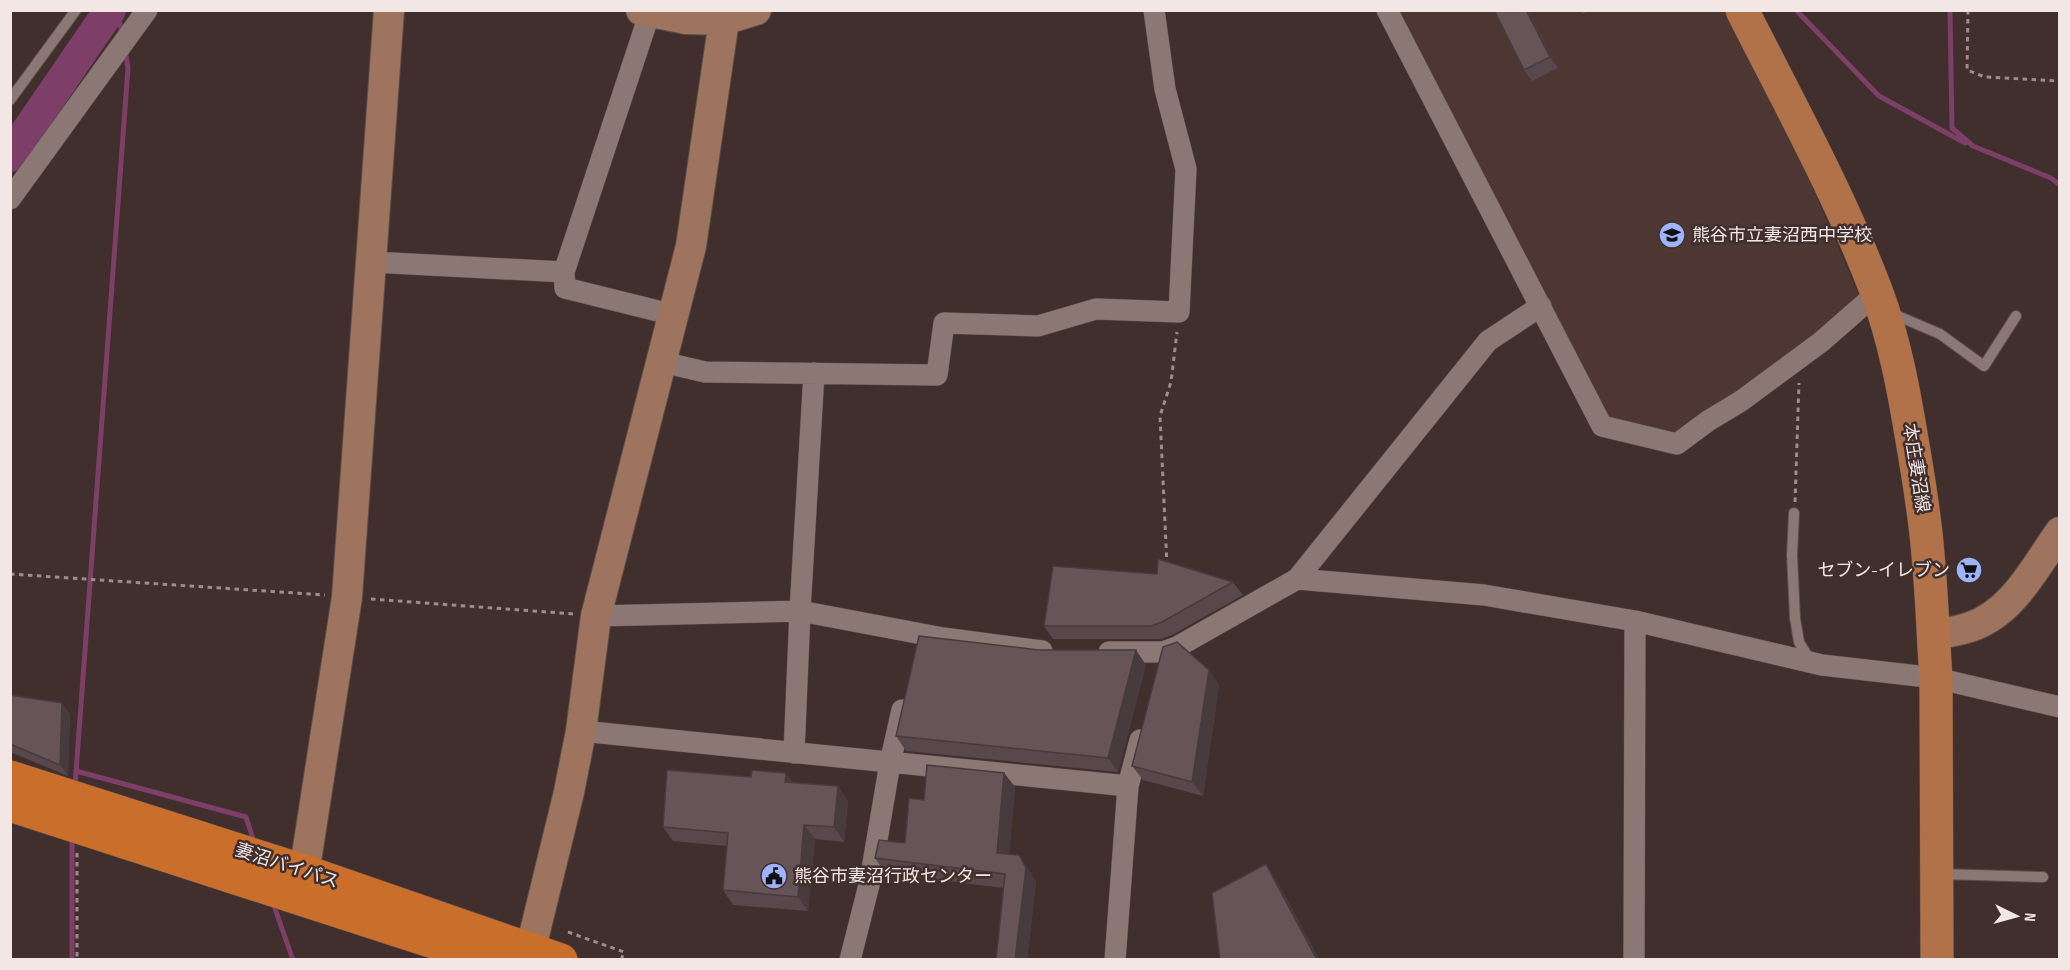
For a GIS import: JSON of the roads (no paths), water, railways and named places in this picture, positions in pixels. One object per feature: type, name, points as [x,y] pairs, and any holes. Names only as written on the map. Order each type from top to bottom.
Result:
[{"type":"highway","name":"妻沼バイパス","points":[[10,777],[302,884],[489,960]]},
{"type":"highway","name":"妻沼バイパス","points":[[10,805],[302,884],[530,955],[565,946]]},
{"type":"main road","name":"本庄妻沼線","points":[[1742,10],[1840,206],[1879,301],[1894,348],[1903,388],[1928,554],[1936,678],[1937,960]]},
{"type":"street","points":[[10,199],[147,10]]},
{"type":"street","points":[[302,884],[347,597],[389,10]]},
{"type":"street","points":[[674,315],[565,288],[564,272],[646,11],[686,19],[756,10]]},
{"type":"street","points":[[662,362],[705,372],[937,375],[944,323],[1038,326],[1096,309],[1179,312],[1186,169],[1165,88],[1154,10]]},
{"type":"street","points":[[1387,10],[1602,426],[1677,444],[1708,421],[1741,401],[1879,301]]},
{"type":"street","points":[[530,955],[569,792],[581,731],[596,616],[691,246],[725,15]]},
{"type":"street","points":[[372,262],[564,272]]},
{"type":"street","points":[[1085,652],[1163,652],[1177,647],[1297,579],[1488,341],[1541,306]]},
{"type":"street","points":[[794,753],[814,373]]},
{"type":"street","points":[[1933,635],[1971,627],[1995,616],[2016,596],[2060,532]]},
{"type":"street","points":[[1297,579],[1484,595],[1635,621],[1812,663],[1936,678],[2060,707]]},
{"type":"street","points":[[596,616],[800,611],[920,634],[1062,652]]},
{"type":"street","points":[[1634,960],[1635,621]]},
{"type":"street","points":[[915,655],[920,634]]},
{"type":"street","points":[[1158,675],[1163,652]]},
{"type":"street","points":[[850,960],[870,881],[890,763],[907,687]]},
{"type":"street","points":[[1115,960],[1128,786],[1146,719]]},
{"type":"street","points":[[581,731],[1128,786]]},
{"type":"lane","points":[[10,100],[76,10]]},
{"type":"lane","points":[[1879,301],[1940,334],[1984,366],[2016,316]]},
{"type":"lane","points":[[1794,513],[1792,555],[1795,618],[1799,642],[1812,663]]},
{"type":"lane","points":[[1937,874],[2043,877]]},
{"type":"waterway","points":[[10,156],[110,10]]},
{"type":"waterway","points":[[117,10],[122,35]]},
{"type":"waterway","points":[[1796,10],[1879,96],[1965,143]]},
{"type":"waterway","points":[[1950,10],[1952,128],[1973,146],[2051,178],[2060,185]]},
{"type":"waterway","points":[[75,786],[128,68],[125,50]]},
{"type":"waterway","points":[[76,771],[246,817],[254,842]]},
{"type":"waterway","points":[[72,837],[72,960]]},
{"type":"waterway","points":[[273,903],[293,960]]},
{"type":"place","name":"熊谷市立妻沼西中学校","points":[[1672,235]]},
{"type":"place","name":"セブン-イレブン","points":[[1969,570]]},
{"type":"place","name":"熊谷市妻沼行政センター","points":[[774,876]]}]
